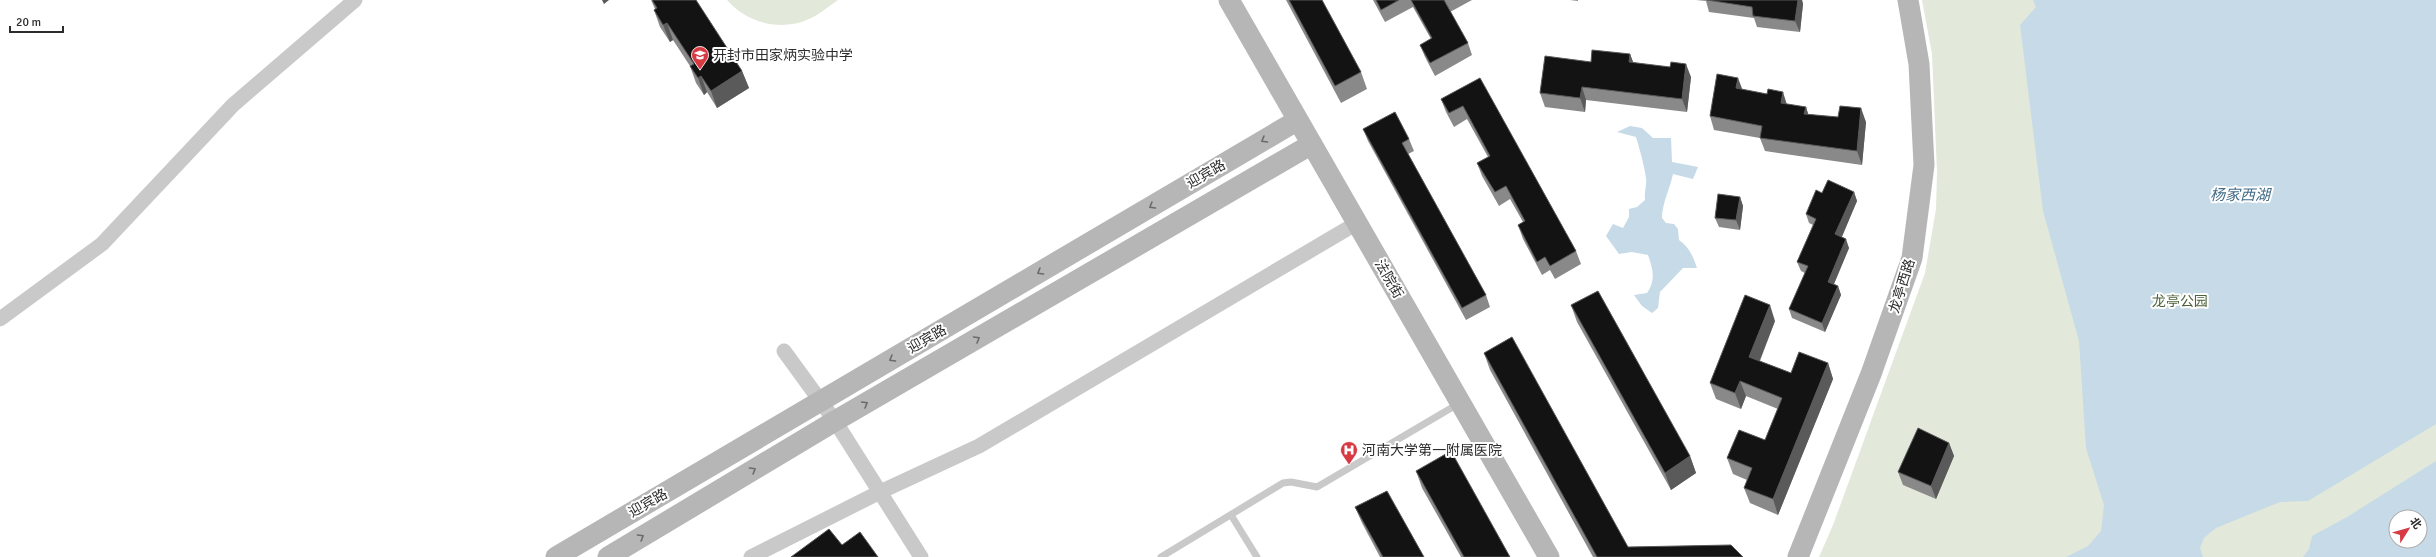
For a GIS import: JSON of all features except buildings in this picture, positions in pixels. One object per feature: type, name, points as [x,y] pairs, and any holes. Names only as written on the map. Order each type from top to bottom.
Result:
[{"type":"main road","name":"法院街","points":[[1229,0],[1549,557]]},
{"type":"main road","name":"龙亭西路","points":[[1798,557],[1815,520],[1871,374],[1912,258],[1924,165],[1919,64],[1908,0]]},
{"type":"main road","name":"迎宾路","points":[[556,557],[1298,120]]},
{"type":"main road","name":"迎宾路","points":[[608,557],[835,421],[1312,144]]},
{"type":"street","points":[[0,319],[102,244],[233,105],[355,0]]},
{"type":"street","points":[[751,557],[880,492],[979,446],[1357,223]]},
{"type":"street","points":[[784,350],[835,421],[921,557]]},
{"type":"lane","points":[[1162,557],[1286,482],[1317,487],[1460,403]]},
{"type":"lane","points":[[1231,515],[1257,557]]},
{"type":"green space","points":[[727,0],[838,0],[809,19],[787,25],[776,25],[754,20],[735,8]]},
{"type":"green space","name":"杨家西湖","points":[[1922,0],[2436,0],[2436,557],[1819,557],[1833,525],[1925,273],[1936,209],[1937,172],[1932,54]]},
{"type":"water","name":"杨家西湖","points":[[2033,0],[2436,0],[2436,424],[2308,501],[2280,502],[2216,528],[2204,538],[2200,548],[2203,557],[2066,557],[2088,546],[2101,531],[2104,505],[2086,448],[2079,341],[2043,211],[2020,25],[2036,7]]},
{"type":"water","points":[[1630,126],[1642,128],[1653,138],[1671,138],[1672,162],[1698,167],[1693,179],[1673,174],[1662,212],[1662,218],[1666,223],[1674,224],[1678,229],[1679,240],[1690,252],[1697,268],[1683,268],[1660,292],[1658,308],[1652,313],[1642,306],[1634,295],[1647,293],[1652,284],[1653,274],[1648,255],[1632,252],[1619,254],[1606,236],[1613,224],[1623,228],[1629,217],[1629,209],[1637,207],[1645,200],[1646,178],[1636,137],[1617,132]]},
{"type":"water","points":[[2436,461],[2436,557],[2303,557],[2309,549],[2312,536],[2347,517]]},
{"type":"place","name":"开封市田家炳实验中学","points":[[700,70]]},
{"type":"place","name":"河南大学第一附属医院","points":[[1349,465]]},
{"type":"park label","name":"龙亭公园","points":[[2180,301]]}]
